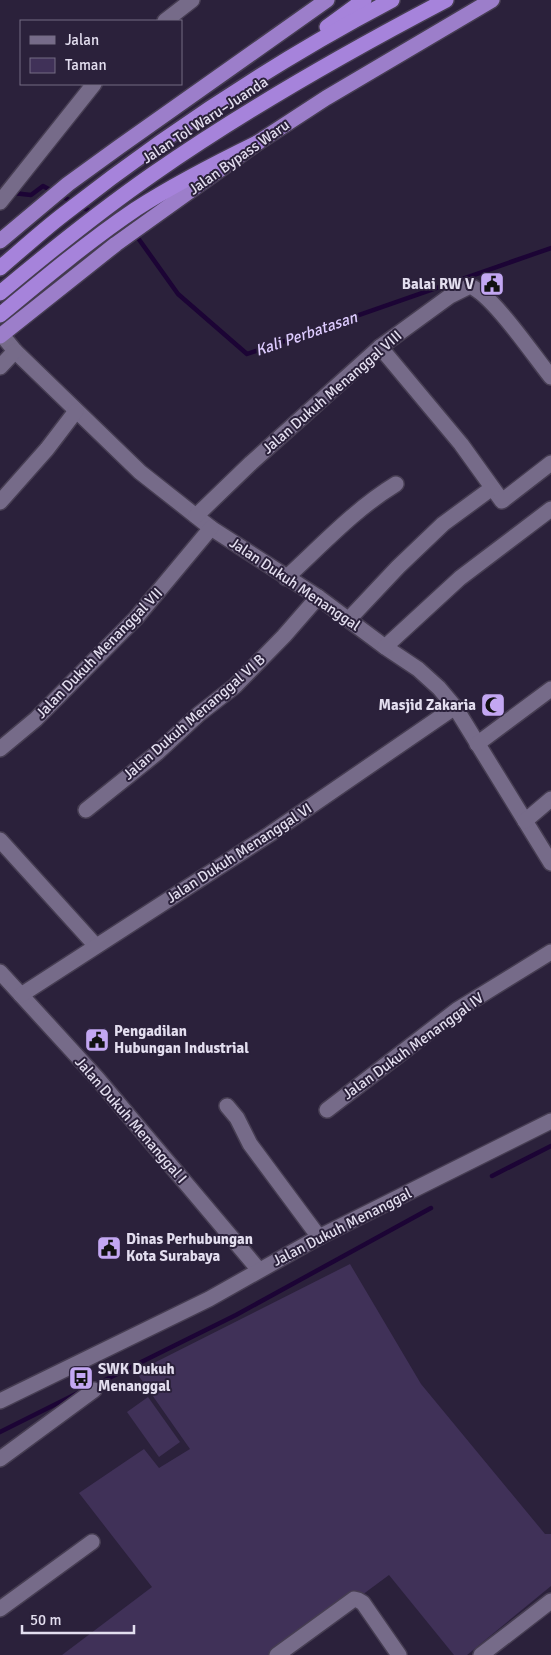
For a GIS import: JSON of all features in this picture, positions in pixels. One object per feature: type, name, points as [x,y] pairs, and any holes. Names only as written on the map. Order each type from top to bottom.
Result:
[{"type":"highway","points":[[0,241],[68,184],[173,107],[327,0]]},
{"type":"highway","points":[[274,67],[364,0]]},
{"type":"highway","name":"Jalan Tol Waru–Juanda","points":[[0,268],[62,215],[148,150],[274,67],[392,0]]},
{"type":"highway","name":"Jalan Tol Waru–Juanda","points":[[0,293],[115,202],[271,97],[446,0]]},
{"type":"highway","name":"Jalan Bypass Waru","points":[[1,336],[116,244],[257,143],[326,98],[492,0]]},
{"type":"highway","points":[[0,315],[136,209],[197,173],[257,143]]},
{"type":"street","points":[[165,20],[192,0]]},
{"type":"street","points":[[0,201],[93,85]]},
{"type":"street","name":"Jalan Dukuh Menanggal VIII","points":[[196,516],[251,463],[380,347],[450,296],[470,286],[479,290],[492,302],[551,378]]},
{"type":"street","name":"Jalan Dukuh Menanggal","points":[[1,336],[140,472],[211,528],[318,597],[418,669],[439,688],[481,742],[551,863]]},
{"type":"street","points":[[380,347],[461,444],[502,501],[551,463]]},
{"type":"street","points":[[0,367],[15,351]]},
{"type":"street","points":[[0,502],[47,449],[76,411]]},
{"type":"street","points":[[286,578],[346,522],[396,484]]},
{"type":"street","points":[[348,620],[437,529],[492,488]]},
{"type":"street","points":[[385,647],[460,578],[551,509]]},
{"type":"street","name":"Jalan Dukuh Menanggal VII","points":[[0,749],[36,719],[136,618],[211,528]]},
{"type":"street","name":"Jalan Dukuh Menanggal VI B","points":[[86,810],[157,753],[199,714],[236,686],[318,597]]},
{"type":"street","points":[[481,742],[551,689]]},
{"type":"street","name":"Jalan Dukuh Menanggal VI","points":[[21,995],[270,834],[455,707]]},
{"type":"street","points":[[525,820],[551,799]]},
{"type":"street","points":[[0,840],[96,946]]},
{"type":"street","name":"Jalan Dukuh Menanggal IV","points":[[327,1110],[456,1010],[551,952]]},
{"type":"street","name":"Jalan Dukuh Menanggal I","points":[[0,972],[97,1078],[259,1270]]},
{"type":"street","points":[[227,1106],[237,1118],[250,1144],[320,1237]]},
{"type":"street","name":"Jalan Dukuh Menanggal","points":[[0,1401],[209,1299],[320,1237],[551,1121]]},
{"type":"street","points":[[0,1459],[94,1390]]},
{"type":"street","points":[[0,1609],[92,1542]]},
{"type":"street","points":[[277,1655],[354,1599],[363,1603],[392,1653]]},
{"type":"street","points":[[481,1655],[551,1601]]},
{"type":"green space","points":[[350,1264],[421,1384],[545,1534],[551,1534],[551,1586],[467,1655],[454,1655],[389,1575],[281,1655],[62,1655],[152,1587],[79,1493],[144,1449],[159,1468],[190,1449],[136,1372]]},
{"type":"green space","points":[[148,1397],[180,1442],[159,1457],[127,1412]]},
{"type":"waterway","name":"Kali Perbatasan","points":[[13,193],[31,195],[43,186],[110,222]]},
{"type":"waterway","name":"Kali Perbatasan","points":[[134,236],[138,238],[178,294],[247,354],[551,248]]},
{"type":"waterway","points":[[492,1176],[551,1146]]},
{"type":"waterway","points":[[93,1386],[236,1315],[431,1208]]},
{"type":"waterway","points":[[0,1432],[80,1392]]},
{"type":"place","name":"Balai RW V","points":[[492,284]]},
{"type":"place","name":"Masjid Zakaria","points":[[493,705]]},
{"type":"place","name":"Pengadilan Hubungan Industrial","points":[[97,1040]]},
{"type":"place","name":"Dinas Perhubungan Kota Surabaya","points":[[109,1248]]},
{"type":"place","name":"SWK Dukuh Menanggal","points":[[81,1378]]}]
